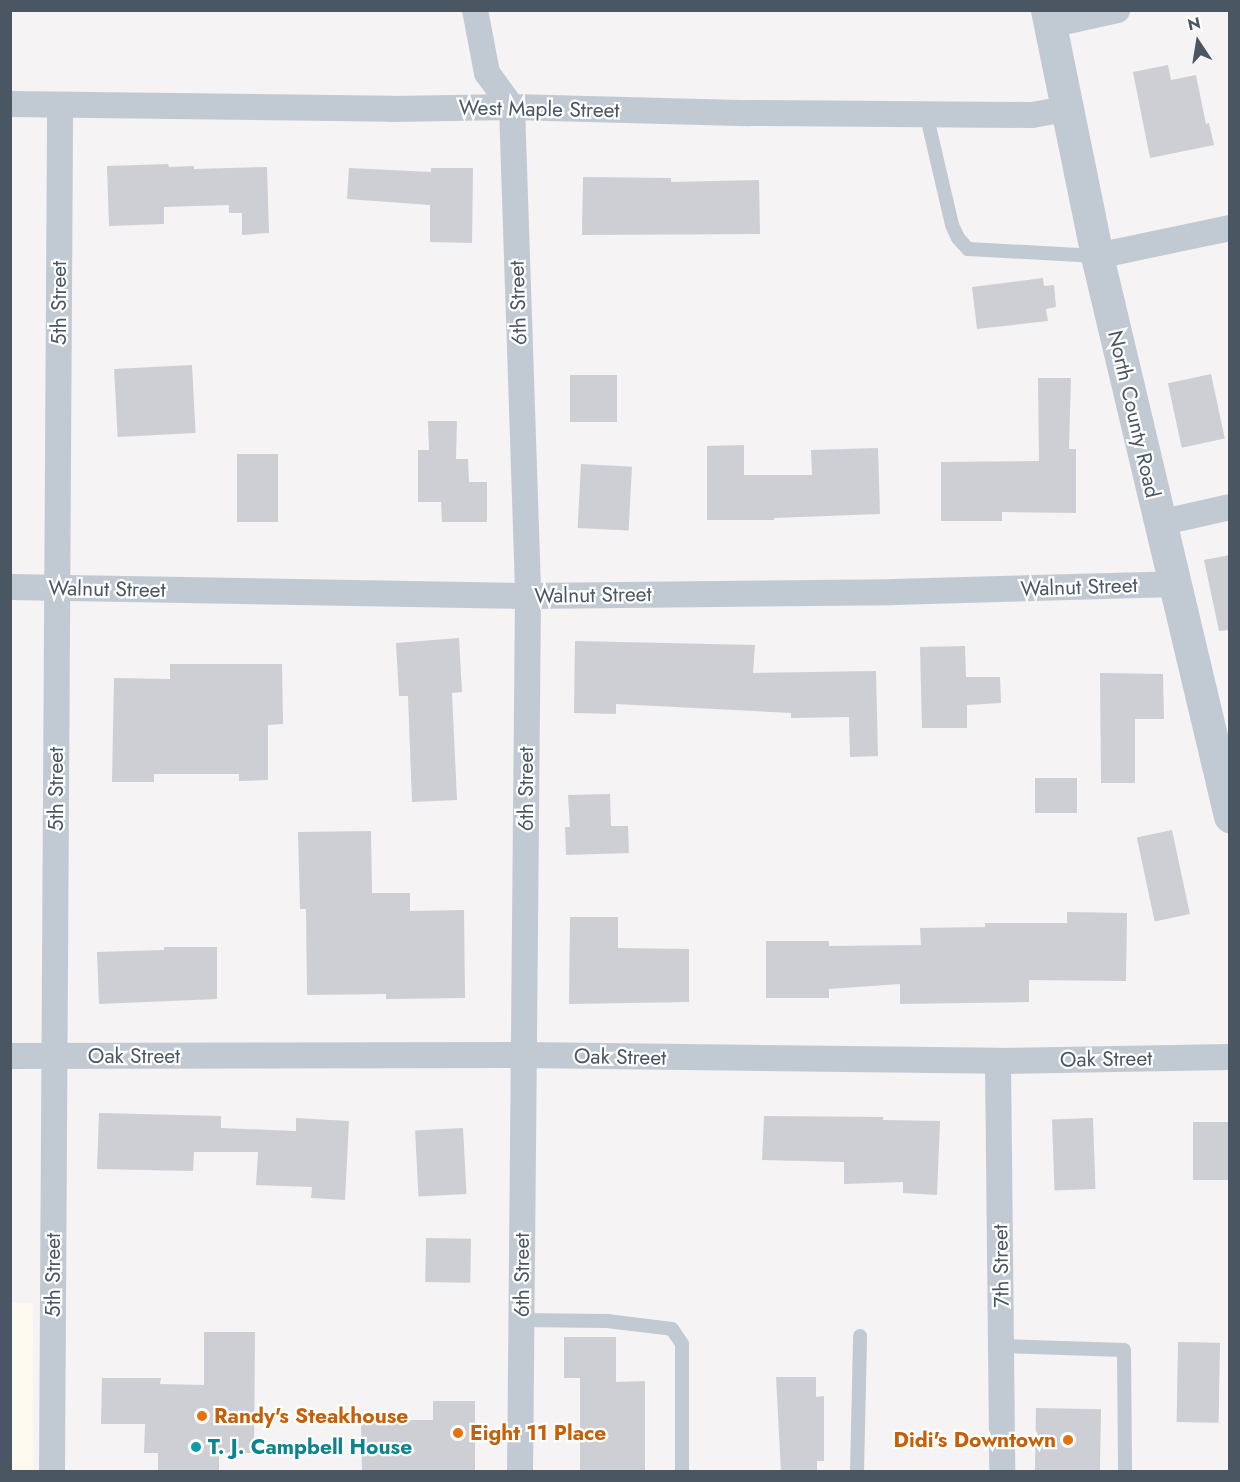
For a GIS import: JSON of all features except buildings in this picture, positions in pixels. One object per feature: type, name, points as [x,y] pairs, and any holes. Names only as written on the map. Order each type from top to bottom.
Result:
[{"type":"street","points":[[475,10],[487,73],[512,107]]},
{"type":"street","points":[[1048,18],[1117,10]]},
{"type":"street","name":"North County Road","points":[[1048,18],[1097,256],[1230,816]]},
{"type":"street","name":"West Maple Street","points":[[10,104],[392,109],[512,107],[749,113],[1032,115],[1067,109]]},
{"type":"street","name":"5th Street","points":[[52,1472],[60,106]]},
{"type":"street","name":"6th Street","points":[[512,107],[528,596],[520,1472]]},
{"type":"street","points":[[1097,256],[1230,228]]},
{"type":"street","points":[[1159,523],[1230,507]]},
{"type":"street","name":"Walnut Street","points":[[10,587],[528,596],[894,592],[1175,584]]},
{"type":"street","name":"Oak Street","points":[[10,1056],[524,1055],[998,1061],[1230,1056]]},
{"type":"street","name":"7th Street","points":[[998,1061],[1003,1346],[1002,1472]]},
{"type":"lane","points":[[926,113],[952,225],[958,238],[968,249],[1097,256]]},
{"type":"lane","points":[[522,1320],[607,1321],[672,1329],[682,1344],[681,1472]]},
{"type":"lane","points":[[857,1472],[860,1336]]},
{"type":"lane","points":[[1003,1346],[1124,1350],[1125,1472]]},
{"type":"shaded area","points":[[11,1303],[33,1303],[33,1471],[11,1471]]},
{"type":"place","name":"Randy's Steakhouse","points":[[202,1416]]},
{"type":"place","name":"Eight 11 Place","points":[[458,1433]]},
{"type":"place","name":"Didi's Downtown","points":[[1068,1440]]},
{"type":"place","name":"T. J. Campbell House","points":[[196,1447]]}]
